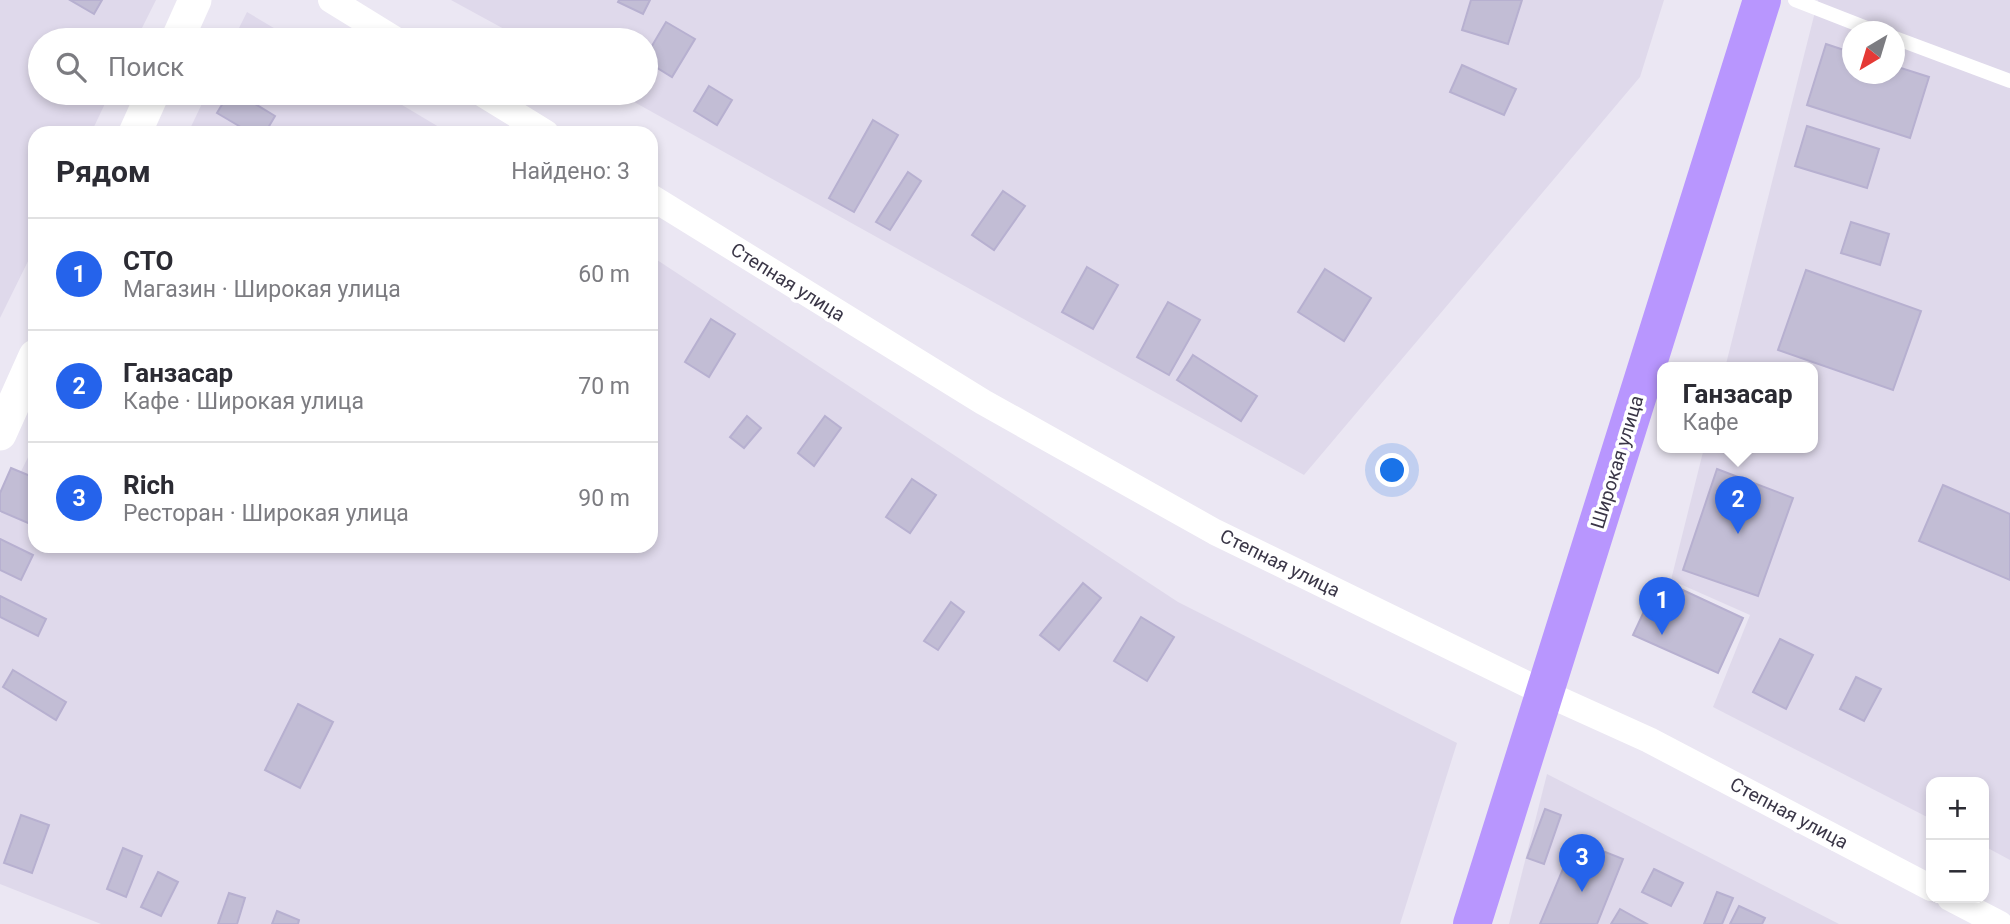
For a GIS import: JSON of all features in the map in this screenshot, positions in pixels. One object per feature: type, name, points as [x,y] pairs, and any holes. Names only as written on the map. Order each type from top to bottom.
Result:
[{"type":"main road","name":"Широкая улица","points":[[1472,924],[1762,0]]},
{"type":"street","points":[[182,28],[195,0]]},
{"type":"street","points":[[331,0],[376,28]]},
{"type":"street","points":[[138,126],[148,105]]},
{"type":"street","points":[[500,105],[535,126]]},
{"type":"street","name":"Степная улица","points":[[658,201],[983,402],[1215,532],[1545,693],[1649,740],[1926,885]]},
{"type":"street","points":[[0,434],[28,372]]},
{"type":"street","points":[[1960,903],[2000,924]]},
{"type":"lane","points":[[1795,0],[1849,21]]},
{"type":"lane","points":[[1905,42],[2010,81]]},
{"type":"shaded area","points":[[0,0],[156,0],[142,28],[28,28],[28,105],[104,105],[94,126],[28,126],[28,261],[0,318]]},
{"type":"shaded area","points":[[451,0],[1664,0],[1640,77],[1304,475],[640,105],[658,105],[658,28],[502,28]]},
{"type":"shaded area","points":[[1818,0],[2010,0],[2010,860],[1989,849],[1989,777],[1926,777],[1926,816],[1713,707],[1750,615],[1671,580],[1703,453],[1818,453],[1818,362],[1727,362]]},
{"type":"shaded area","points":[[247,12],[274,28],[239,28]]},
{"type":"shaded area","points":[[201,105],[402,105],[437,126],[191,126]]},
{"type":"shaded area","points":[[658,261],[1178,602],[1457,743],[1400,924],[101,924],[0,884],[0,514],[28,457],[28,553],[658,553]]},
{"type":"shaded area","points":[[1547,774],[1839,924],[1509,924]]},
{"type":"building","points":[[70,0],[102,0],[94,14]]},
{"type":"building","points":[[650,0],[643,14],[618,2]]},
{"type":"building","points":[[1471,0],[1522,0],[1508,44],[1462,30]]},
{"type":"building","points":[[666,22],[695,39],[672,77],[658,68],[658,36]]},
{"type":"building","points":[[1826,44],[1842,49],[1842,84],[1905,84],[1905,69],[1929,77],[1910,138],[1807,105]]},
{"type":"building","points":[[1462,65],[1516,89],[1504,115],[1450,92]]},
{"type":"building","points":[[709,86],[732,100],[717,125],[694,111]]},
{"type":"building","points":[[222,105],[257,105],[275,116],[269,126],[239,126],[217,113]]},
{"type":"building","points":[[873,120],[898,135],[854,212],[829,198]]},
{"type":"building","points":[[1807,126],[1879,149],[1867,188],[1795,166]]},
{"type":"building","points":[[908,172],[921,181],[890,230],[876,222]]},
{"type":"building","points":[[1003,191],[1025,206],[994,250],[972,235]]},
{"type":"building","points":[[1851,222],[1889,234],[1880,265],[1841,253]]},
{"type":"building","points":[[1087,267],[1118,285],[1093,329],[1062,312]]},
{"type":"building","points":[[1325,269],[1371,298],[1344,341],[1298,312]]},
{"type":"building","points":[[1806,270],[1921,311],[1893,390],[1778,350]]},
{"type":"building","points":[[1168,302],[1200,320],[1169,375],[1137,357]]},
{"type":"building","points":[[711,319],[735,334],[709,377],[685,362]]},
{"type":"building","points":[[1193,355],[1257,396],[1241,421],[1177,380]]},
{"type":"building","points":[[747,416],[761,428],[744,448],[730,437]]},
{"type":"building","points":[[825,416],[841,428],[814,466],[798,453]]},
{"type":"building","points":[[11,468],[28,475],[28,523],[0,511],[0,493]]},
{"type":"building","points":[[1717,469],[1793,498],[1758,596],[1683,570]]},
{"type":"building","points":[[912,479],[936,495],[910,533],[886,517]]},
{"type":"building","points":[[1943,485],[2010,514],[2010,580],[1919,541]]},
{"type":"building","points":[[0,539],[33,555],[21,580],[0,570]]},
{"type":"building","points":[[1659,579],[1743,618],[1718,673],[1633,635]]},
{"type":"building","points":[[1083,583],[1101,598],[1059,650],[1040,635]]},
{"type":"building","points":[[0,596],[46,619],[38,636],[0,617]]},
{"type":"building","points":[[951,602],[964,612],[938,650],[924,641]]},
{"type":"building","points":[[1141,617],[1174,637],[1147,681],[1114,661]]},
{"type":"building","points":[[1780,639],[1813,655],[1786,709],[1753,692]]},
{"type":"building","points":[[13,670],[66,702],[56,720],[3,687]]},
{"type":"building","points":[[1856,677],[1881,689],[1864,721],[1840,709]]},
{"type":"building","points":[[298,704],[333,722],[300,788],[265,770]]},
{"type":"building","points":[[1545,809],[1561,815],[1544,864],[1527,858]]},
{"type":"building","points":[[21,815],[49,825],[32,873],[4,863]]},
{"type":"building","points":[[1575,840],[1623,859],[1597,924],[1540,924]]},
{"type":"building","points":[[123,848],[142,856],[126,897],[107,889]]},
{"type":"building","points":[[1654,869],[1683,883],[1671,906],[1642,892]]},
{"type":"building","points":[[158,872],[178,882],[161,916],[141,907]]},
{"type":"building","points":[[1717,892],[1733,898],[1722,924],[1704,924]]},
{"type":"building","points":[[229,893],[245,898],[237,924],[218,924]]},
{"type":"building","points":[[1739,906],[1765,918],[1762,924],[1730,924]]},
{"type":"building","points":[[1620,909],[1647,924],[1611,924]]},
{"type":"building","points":[[277,911],[299,920],[298,924],[272,924]]},
{"type":"place","name":"Ганзасар","points":[[1738,534]]},
{"type":"place","name":"СТО","points":[[1662,635]]},
{"type":"place","name":"Rich","points":[[1582,892]]}]
